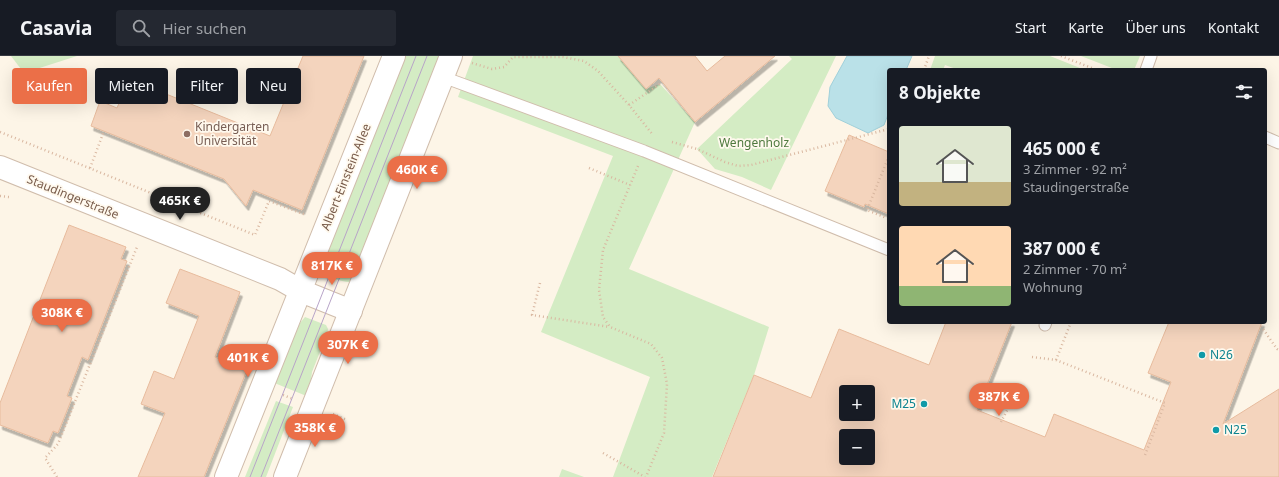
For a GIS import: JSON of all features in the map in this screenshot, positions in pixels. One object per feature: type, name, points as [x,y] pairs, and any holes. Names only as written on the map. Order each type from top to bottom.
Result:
[{"type":"street","name":"Albert-Einstein-Allee","points":[[226,477],[394,56]]},
{"type":"street","points":[[285,477],[443,77],[458,58]]},
{"type":"street","name":"Staudingerstraße","points":[[0,167],[280,280],[301,291],[351,312]]},
{"type":"lane","points":[[1147,68],[1151,56]]},
{"type":"lane","points":[[443,77],[644,151],[887,249]]},
{"type":"lane","points":[[1267,138],[1279,143]]},
{"type":"path","points":[[925,68],[929,56]]},
{"type":"path","points":[[1061,56],[1092,68]]},
{"type":"path","points":[[458,58],[492,69],[504,67],[514,57],[563,57],[584,61],[598,71],[652,135],[657,137]]},
{"type":"path","points":[[629,106],[660,84]]},
{"type":"path","points":[[668,141],[697,149],[725,162],[738,166],[751,165],[887,130]]},
{"type":"path","points":[[90,168],[104,131]]},
{"type":"path","points":[[0,132],[255,235],[269,201],[306,215]]},
{"type":"path","points":[[610,327],[603,317],[599,290],[603,250],[644,151]]},
{"type":"path","points":[[887,161],[867,210],[887,218]]},
{"type":"path","points":[[589,168],[630,185]]},
{"type":"path","points":[[57,477],[45,458],[58,444],[146,226]]},
{"type":"path","points":[[540,283],[532,315],[610,327],[651,344],[662,358],[667,384],[664,433],[646,477],[603,453]]},
{"type":"path","points":[[1056,360],[1070,324]]},
{"type":"path","points":[[1261,326],[1279,350]]},
{"type":"path","points":[[1032,357],[1056,360],[1165,403],[1145,454]]},
{"type":"path","points":[[1001,422],[1015,395]]},
{"type":"green space","points":[[11,56],[77,56],[40,68],[20,68]]},
{"type":"green space","points":[[401,56],[442,56],[352,278],[349,282],[334,279],[325,273],[323,270],[323,265],[335,233],[341,211]]},
{"type":"green space","points":[[473,56],[618,56],[646,89],[660,84],[695,122],[629,269],[769,327],[754,375],[712,477],[613,477],[650,377],[541,332],[613,156],[458,97]]},
{"type":"green space","name":"Wengenholz","points":[[789,56],[836,56],[771,190],[742,177],[715,169],[697,149],[792,59]]},
{"type":"green space","points":[[935,56],[1050,56],[1080,68],[953,68],[945,65],[944,68],[931,68]]},
{"type":"green space","points":[[1081,56],[1140,56],[1135,68],[1112,68]]},
{"type":"green space","points":[[305,317],[326,325],[328,329],[312,372],[309,397],[272,382],[282,365],[300,323]]},
{"type":"green space","points":[[276,401],[293,407],[266,477],[245,477]]},
{"type":"green space","points":[[562,469],[584,477],[559,477]]},
{"type":"water","points":[[847,56],[912,56],[907,68],[887,68],[887,117],[884,125],[868,133],[836,118],[828,106],[830,87]]},
{"type":"building","name":"Kindergarten Universität","points":[[303,56],[364,56],[302,210],[253,190],[246,206],[224,179],[91,126],[99,104],[107,104],[117,108],[119,104],[168,104],[168,95],[176,98],[176,104],[191,104],[270,136],[283,104],[301,104],[301,68],[298,68]]},
{"type":"building","points":[[618,56],[695,56],[707,71],[725,56],[775,56],[695,122],[659,78],[646,89]]},
{"type":"building","points":[[849,135],[887,151],[887,213],[865,204],[864,207],[825,191]]},
{"type":"building","points":[[69,225],[126,247],[121,259],[127,261],[88,360],[82,357],[67,396],[72,398],[58,433],[53,431],[48,443],[0,425],[0,403]]},
{"type":"building","points":[[180,269],[240,292],[215,357],[247,370],[204,477],[138,477],[165,413],[141,404],[154,371],[174,379],[199,316],[166,303]]},
{"type":"building","points":[[945,324],[1011,324],[977,410],[1045,437],[1054,414],[1144,450],[1171,382],[1148,373],[1168,324],[1261,324],[1223,424],[1279,389],[1279,477],[713,477],[754,375],[811,398],[839,329],[929,365]]},
{"type":"tram line","points":[[250,477],[416,56]]},
{"type":"tram line","points":[[261,477],[427,56]]},
{"type":"place","name":"Kindergarten Universität","points":[[187,134]]},
{"type":"place","name":"N26","points":[[1202,355]]},
{"type":"place","name":"M25","points":[[924,404]]},
{"type":"place","name":"N25","points":[[1216,430]]}]
